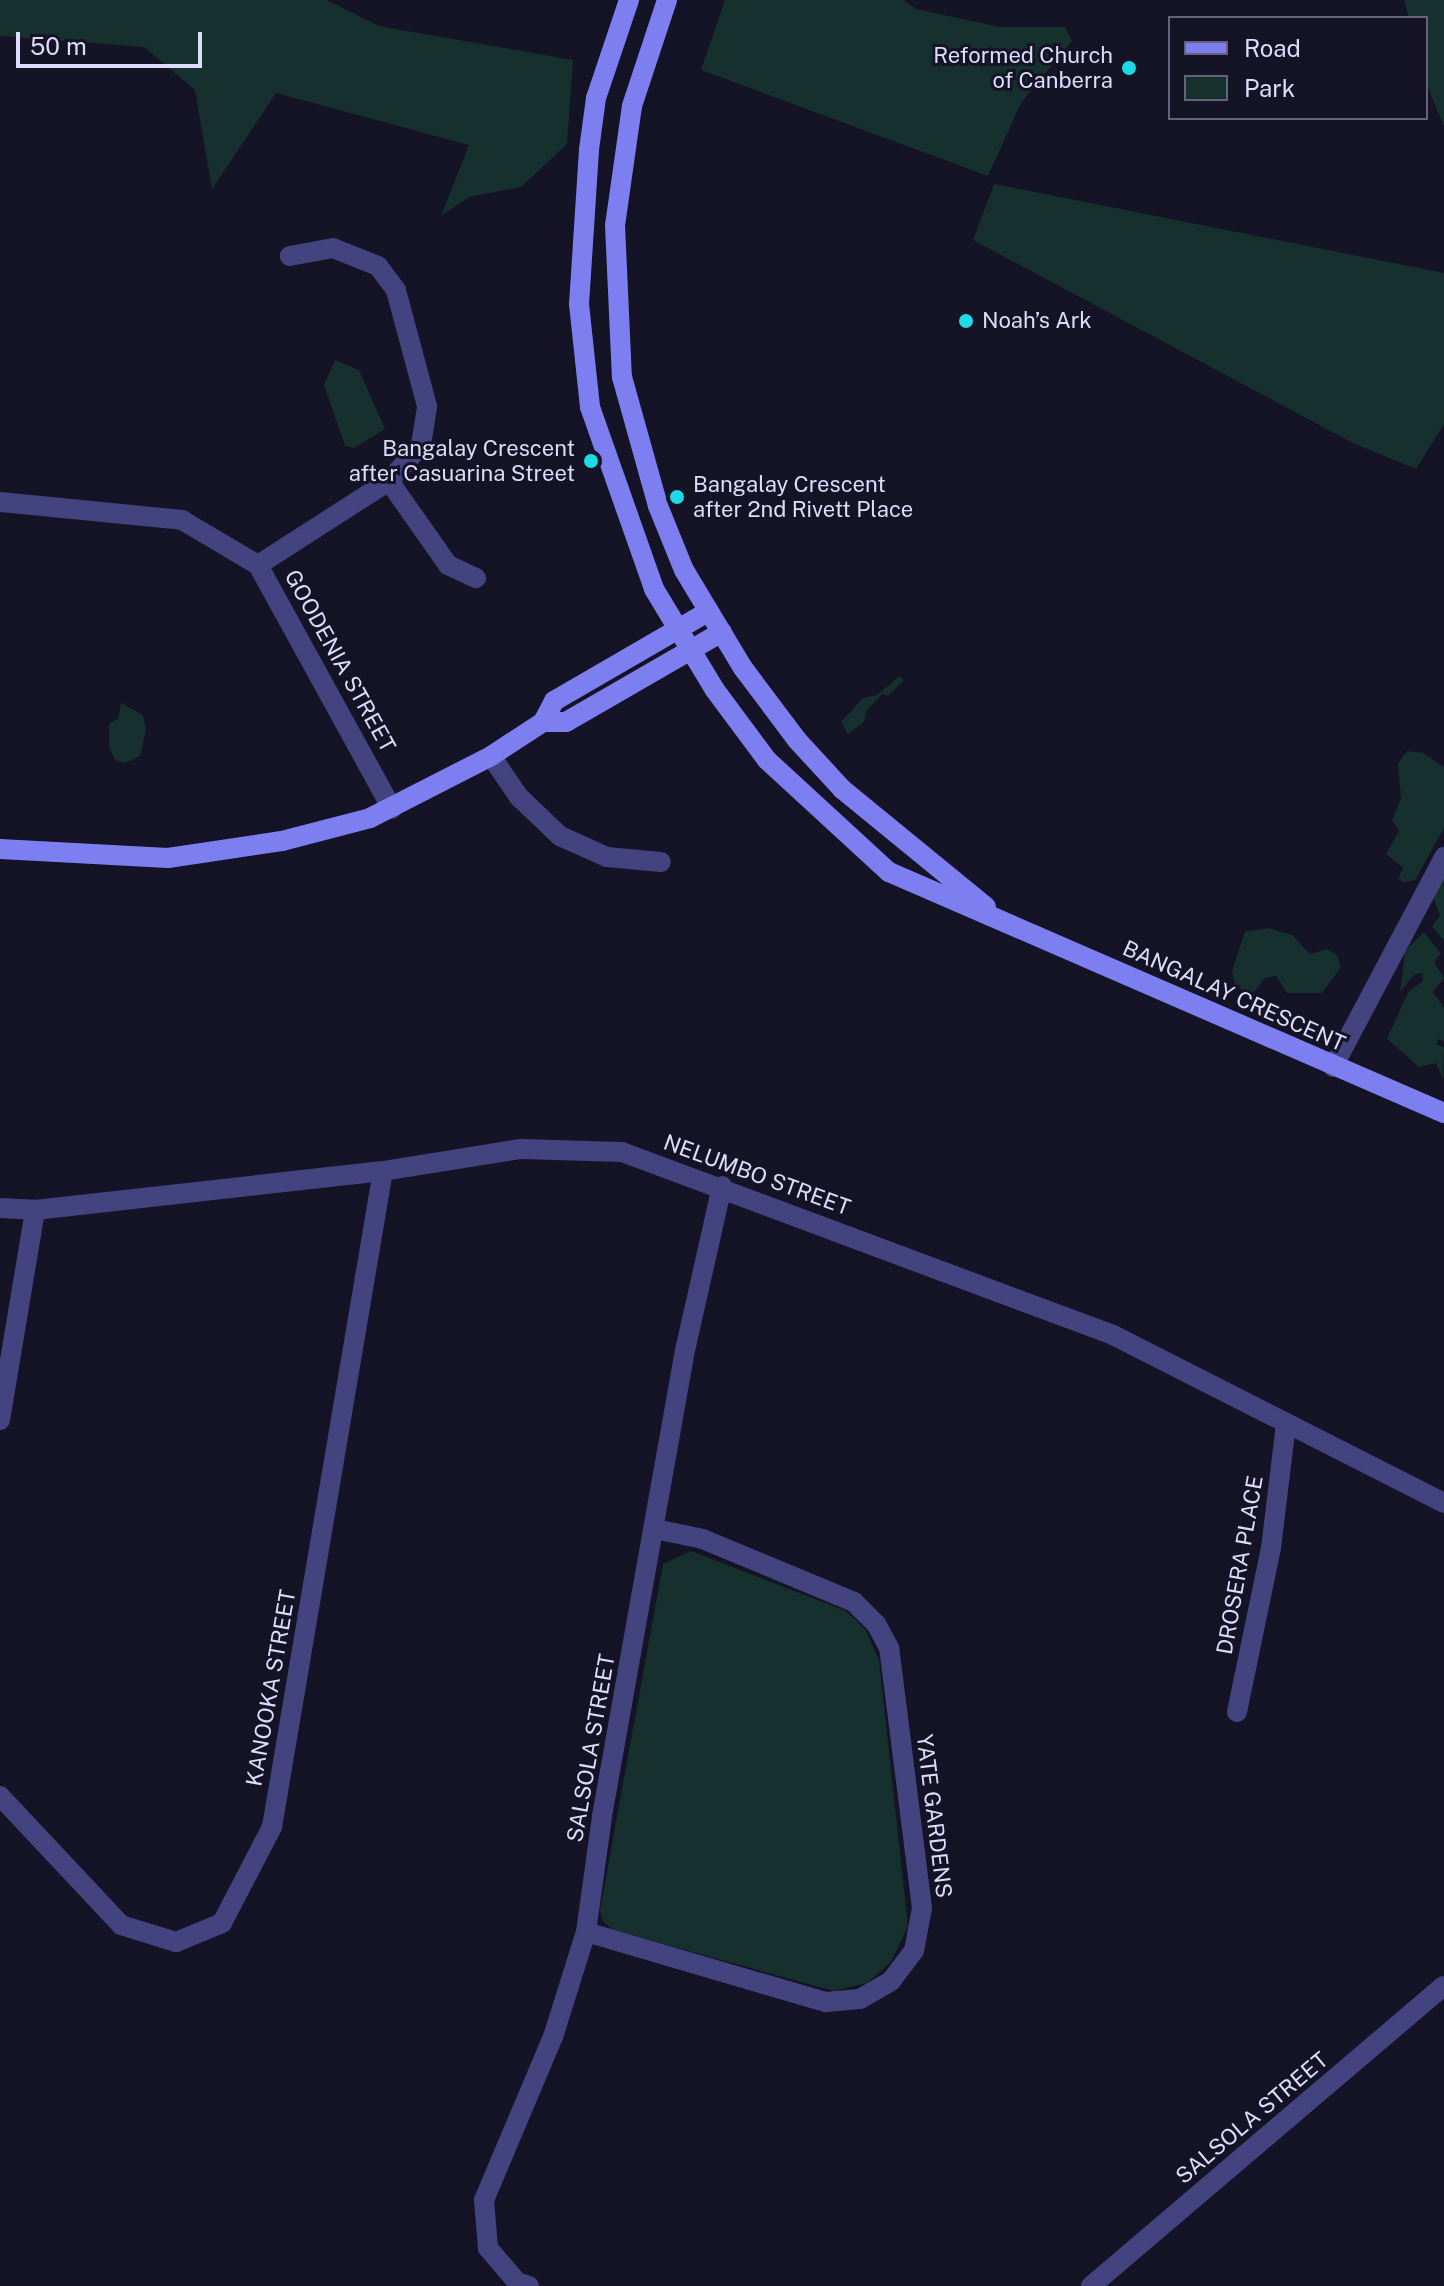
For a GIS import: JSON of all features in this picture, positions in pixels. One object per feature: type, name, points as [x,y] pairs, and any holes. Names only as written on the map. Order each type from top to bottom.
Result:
[{"type":"street","name":"BANGALAY CRESCENT","points":[[629,0],[596,98],[589,150],[579,304],[590,407],[654,589],[691,650],[767,760],[889,872],[1444,1113]]},
{"type":"street","name":"BANGALAY CRESCENT","points":[[667,0],[632,106],[622,155],[615,225],[622,377],[658,506],[684,570],[788,728],[842,789],[1004,922]]},
{"type":"street","points":[[258,565],[389,481],[421,445],[427,406],[396,290],[378,266],[333,248],[290,256]]},
{"type":"street","points":[[389,481],[448,565],[476,578]]},
{"type":"street","name":"GOODENIA STREET","points":[[0,502],[182,520],[258,565],[392,809]]},
{"type":"street","points":[[0,849],[168,858],[282,841],[392,809],[491,756],[543,722],[554,701],[709,611]]},
{"type":"street","points":[[543,722],[566,722],[722,632]]},
{"type":"street","points":[[491,756],[519,797],[560,836],[607,857],[661,862]]},
{"type":"street","points":[[1333,1067],[1444,857]]},
{"type":"street","name":"NELUMBO STREET","points":[[0,1208],[35,1210],[383,1171],[521,1149],[622,1152],[722,1186],[1113,1335],[1444,1503]]},
{"type":"street","name":"KANOOKA STREET","points":[[0,1796],[121,1925],[176,1942],[222,1923],[272,1827],[383,1171]]},
{"type":"street","name":"SALSOLA STREET","points":[[529,2286],[517,2282],[488,2248],[484,2200],[553,2037],[586,1932],[602,1816],[686,1346],[722,1186]]},
{"type":"street","points":[[0,1420],[35,1210]]},
{"type":"street","name":"DROSERA PLACE","points":[[1237,1712],[1271,1548],[1286,1424]]},
{"type":"street","name":"YATE GARDENS","points":[[586,1932],[826,2002],[860,1999],[891,1981],[914,1951],[922,1908],[889,1648],[876,1624],[854,1602],[703,1539],[655,1529]]},
{"type":"street","name":"SALSOLA STREET","points":[[1091,2286],[1444,1986]]},
{"type":"green space","points":[[0,0],[327,0],[379,26],[573,60],[567,144],[521,187],[469,197],[441,216],[469,145],[276,93],[212,189],[195,90],[144,47],[0,36]]},
{"type":"green space","points":[[725,0],[904,0],[916,9],[1000,27],[1065,27],[1072,41],[1021,103],[988,176],[701,70]]},
{"type":"green space","points":[[1404,0],[1444,0],[1444,126],[1428,88],[1428,16],[1408,16]]},
{"type":"green space","points":[[994,184],[1444,273],[1444,424],[1416,469],[1353,443],[973,240]]},
{"type":"green space","points":[[335,360],[359,370],[385,429],[354,448],[345,446],[324,385]]},
{"type":"green space","points":[[900,676],[904,680],[888,696],[882,694],[866,711],[864,722],[848,734],[841,722],[863,698],[877,695]]},
{"type":"green space","points":[[121,703],[143,715],[146,730],[140,756],[125,763],[115,760],[109,748],[109,724],[118,719]]},
{"type":"green space","points":[[1407,751],[1423,753],[1444,767],[1444,828],[1415,880],[1404,882],[1398,879],[1403,868],[1386,854],[1399,831],[1392,820],[1401,799],[1398,764]]},
{"type":"green space","points":[[1444,869],[1444,941],[1432,926],[1440,916],[1431,890]]},
{"type":"green space","points":[[1268,928],[1292,935],[1310,954],[1327,949],[1337,955],[1341,967],[1322,993],[1287,993],[1276,976],[1265,978],[1253,993],[1236,988],[1232,971],[1245,932]]},
{"type":"green space","points":[[1424,932],[1441,954],[1434,962],[1444,978],[1433,992],[1444,1008],[1444,1041],[1438,1039],[1437,1044],[1444,1048],[1443,1079],[1436,1063],[1419,1067],[1387,1039],[1408,992],[1423,981],[1422,973],[1414,975],[1400,992],[1405,951]]},
{"type":"green space","points":[[691,1551],[846,1611],[865,1629],[879,1660],[908,1926],[891,1962],[867,1983],[834,1991],[613,1930],[603,1922],[600,1910],[663,1564]]},
{"type":"place","name":"Reformed Church of Canberra","points":[[1129,68]]},
{"type":"place","name":"Noah’s Ark","points":[[966,321]]},
{"type":"place","name":"Bangalay Crescent after Casuarina Street","points":[[591,461]]},
{"type":"place","name":"Bangalay Crescent after 2nd Rivett Place","points":[[677,497]]}]
